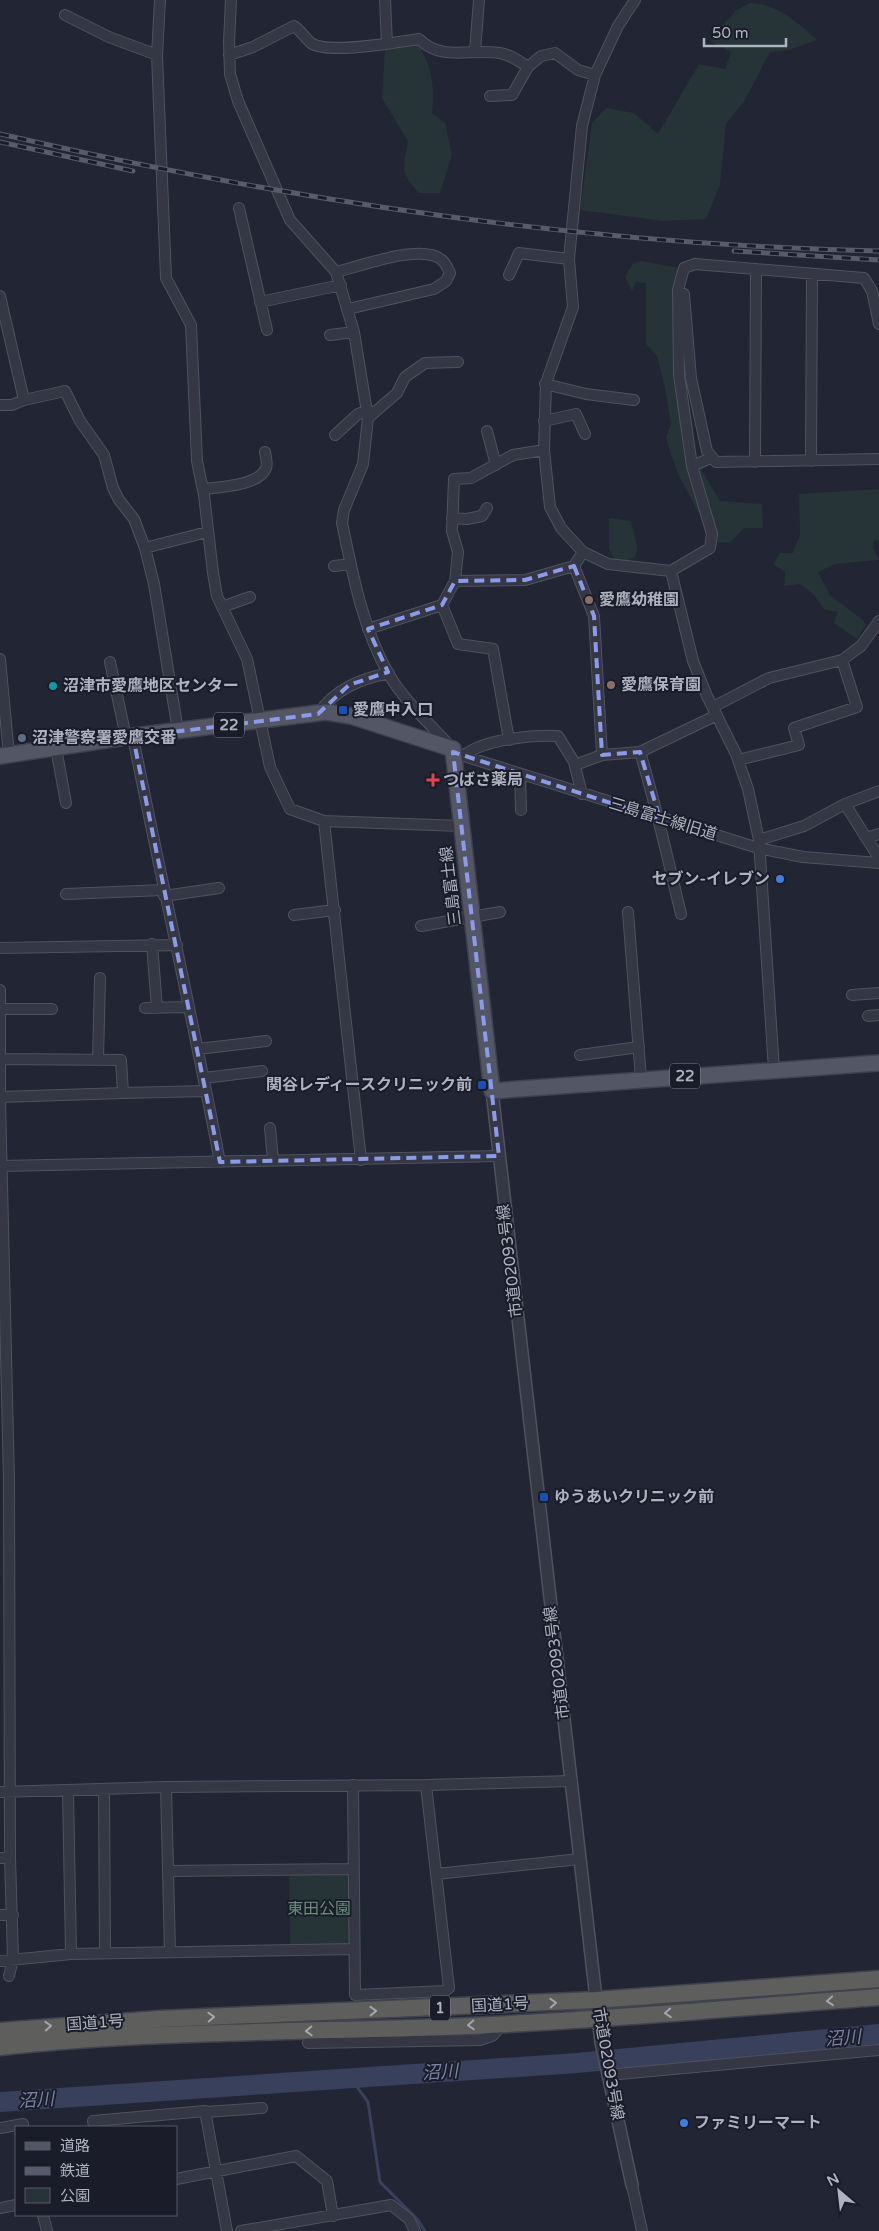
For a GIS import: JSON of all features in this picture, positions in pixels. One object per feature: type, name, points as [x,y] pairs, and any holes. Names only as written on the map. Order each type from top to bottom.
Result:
[{"type":"highway","name":"国道1号","points":[[0,2031],[160,2019],[596,2000],[879,1979]]},
{"type":"highway","name":"国道1号","points":[[0,2047],[84,2039],[599,2018],[879,1997]]},
{"type":"main road","name":"22","points":[[5,756],[129,737],[326,712],[351,716],[459,752]]},
{"type":"main road","name":"三島富士線","points":[[459,752],[461,826],[492,1092]]},
{"type":"main road","name":"22","points":[[492,1092],[641,1079],[879,1063]]},
{"type":"street","points":[[160,0],[157,55],[166,278],[191,325],[197,461],[203,489],[217,596],[247,659],[270,767],[290,809],[324,821],[461,826]]},
{"type":"street","points":[[231,0],[230,74],[238,100],[290,220],[336,272],[354,332],[368,414],[363,464],[344,510],[342,523],[360,606],[368,629],[389,673],[401,691],[459,752],[537,735],[558,736],[575,765],[582,794]]},
{"type":"street","points":[[385,0],[387,43]]},
{"type":"street","points":[[475,51],[479,0]]},
{"type":"street","points":[[634,0],[618,26],[596,74],[582,126],[569,258],[573,308],[546,384],[544,421],[544,450],[550,507],[561,528],[583,552],[608,564],[671,571],[710,548],[712,543],[712,534],[692,466],[679,375],[678,290],[684,268]]},
{"type":"street","points":[[65,15],[109,37],[157,55]]},
{"type":"street","points":[[229,55],[253,47],[294,26],[312,44],[330,48],[419,39],[426,46],[440,53],[475,51],[502,53],[528,67]]},
{"type":"street","points":[[490,96],[512,95],[528,67],[541,56],[555,53],[578,70],[596,74]]},
{"type":"street","points":[[239,208],[267,330]]},
{"type":"street","points":[[336,272],[415,253],[437,256],[446,264],[450,273],[446,281],[434,289],[348,309]]},
{"type":"street","points":[[508,275],[519,253],[569,258]]},
{"type":"street","points":[[684,268],[695,264],[864,278],[872,291],[879,324]]},
{"type":"street","points":[[684,268],[684,294],[691,378],[707,452],[711,458],[716,462],[879,459]]},
{"type":"street","points":[[755,462],[753,358],[756,269]]},
{"type":"street","points":[[811,461],[812,274]]},
{"type":"street","points":[[260,302],[341,285]]},
{"type":"street","points":[[0,296],[24,400]]},
{"type":"street","points":[[330,335],[354,332]]},
{"type":"street","points":[[335,435],[358,414],[368,414],[397,393],[404,377],[425,363],[458,362]]},
{"type":"street","points":[[546,384],[586,394],[634,400]]},
{"type":"street","points":[[0,406],[12,406],[24,400],[64,391],[80,422],[104,454],[113,488],[119,500],[134,519],[145,548],[154,584],[178,731]]},
{"type":"street","points":[[544,421],[576,414],[585,434]]},
{"type":"street","points":[[487,432],[496,465]]},
{"type":"street","points":[[368,629],[442,605],[455,581],[458,552],[452,530],[454,479],[471,478],[513,455],[544,450]]},
{"type":"street","points":[[203,489],[241,484],[260,476],[267,465],[265,452]]},
{"type":"street","points":[[692,466],[711,458]]},
{"type":"street","points":[[452,518],[482,516],[487,508]]},
{"type":"street","points":[[145,548],[208,532]]},
{"type":"street","points":[[455,581],[526,580],[574,566],[583,552]]},
{"type":"street","points":[[334,566],[351,564]]},
{"type":"street","points":[[574,566],[594,616],[602,755]]},
{"type":"street","points":[[671,571],[693,661],[714,711],[738,760],[759,844],[774,1070]]},
{"type":"street","points":[[222,606],[250,597]]},
{"type":"street","points":[[442,605],[458,644],[493,649],[509,740]]},
{"type":"street","points":[[575,765],[602,755],[640,752],[769,678],[842,660],[861,646],[879,621]]},
{"type":"street","points":[[0,659],[5,756]]},
{"type":"street","points":[[738,760],[799,745],[794,728],[857,707],[842,660]]},
{"type":"street","points":[[110,662],[177,945],[220,1162]]},
{"type":"street","points":[[318,714],[325,703],[349,685],[389,673]]},
{"type":"street","points":[[56,748],[66,803]]},
{"type":"street","name":"三島富士線旧道","points":[[459,752],[520,774],[660,819],[803,857],[879,863]]},
{"type":"street","points":[[640,752],[660,819],[681,914]]},
{"type":"street","points":[[520,774],[521,810]]},
{"type":"street","points":[[759,844],[804,826],[845,804],[879,791]]},
{"type":"street","points":[[845,804],[879,858]]},
{"type":"street","points":[[324,821],[361,1160]]},
{"type":"street","points":[[866,838],[879,834]]},
{"type":"street","points":[[66,894],[164,893],[219,888]]},
{"type":"street","points":[[294,914],[335,910]]},
{"type":"street","points":[[421,926],[500,912]]},
{"type":"street","points":[[628,912],[641,1079]]},
{"type":"street","points":[[152,944],[158,1008]]},
{"type":"street","points":[[0,948],[177,945]]},
{"type":"street","points":[[98,1059],[100,978]]},
{"type":"street","points":[[0,990],[0,1097],[9,1491],[5,1792],[5,1858],[12,1915],[13,1959],[9,1976]]},
{"type":"street","points":[[852,995],[879,993]]},
{"type":"street","points":[[145,1008],[189,1007]]},
{"type":"street","points":[[0,1009],[52,1009]]},
{"type":"street","points":[[868,1016],[879,1015]]},
{"type":"street","points":[[198,1050],[266,1041]]},
{"type":"street","points":[[580,1054],[639,1047]]},
{"type":"street","points":[[1,1060],[122,1060],[122,1093]]},
{"type":"street","points":[[204,1078],[262,1071]]},
{"type":"street","points":[[0,1097],[206,1090]]},
{"type":"street","name":"市道02093号線","points":[[492,1092],[599,2018],[600,2042],[642,2231]]},
{"type":"street","points":[[270,1128],[273,1160]]},
{"type":"street","points":[[2,1166],[499,1156]]},
{"type":"street","points":[[5,1792],[166,1787],[426,1786],[572,1781]]},
{"type":"street","points":[[353,1785],[355,1995],[445,1991],[449,1988],[426,1786]]},
{"type":"street","points":[[166,1787],[170,1952]]},
{"type":"street","points":[[104,1788],[105,1954]]},
{"type":"street","points":[[68,1790],[71,1954]]},
{"type":"street","points":[[436,1874],[580,1858]]},
{"type":"street","points":[[168,1870],[354,1869]]},
{"type":"street","points":[[0,1915],[12,1915]]},
{"type":"street","points":[[0,1961],[71,1954],[354,1948]]},
{"type":"street","points":[[308,2043],[480,2040],[492,2036],[504,2023]]},
{"type":"street","points":[[608,2074],[879,2050]]},
{"type":"street","points":[[94,2126],[94,2122],[262,2108]]},
{"type":"street","points":[[206,2112],[215,2172],[227,2231]]},
{"type":"street","points":[[0,2128],[23,2124],[24,2126]]},
{"type":"street","points":[[178,2178],[296,2156],[327,2181],[333,2216]]},
{"type":"street","points":[[0,2208],[15,2205]]},
{"type":"street","points":[[241,2231],[391,2205],[409,2219],[415,2231]]},
{"type":"street","points":[[43,2216],[47,2231]]},
{"type":"highlighted area","points":[[574,566],[594,616],[602,755],[640,752],[660,819],[453,752],[499,1156],[220,1162],[133,737],[318,714],[349,685],[388,672],[368,629],[442,605],[455,581],[525,580]]},
{"type":"green space","points":[[750,3],[778,10],[817,40],[789,50],[770,52],[745,100],[726,124],[720,185],[706,219],[663,221],[580,210],[592,123],[606,108],[634,113],[658,134],[699,64],[725,69],[731,52],[710,41],[735,11]]},
{"type":"green space","points":[[418,45],[427,60],[431,77],[432,113],[445,123],[452,155],[440,193],[419,193],[408,179],[405,174],[404,164],[408,141],[382,98],[385,48]]},
{"type":"green space","points":[[642,261],[680,268],[686,444],[720,501],[762,504],[763,528],[744,528],[730,543],[714,542],[679,476],[671,455],[666,437],[671,424],[665,388],[657,356],[646,344],[646,283],[636,282],[632,291],[625,277],[633,263]]},
{"type":"green space","points":[[879,489],[879,540],[874,541],[873,548],[879,560],[835,564],[818,572],[830,595],[863,620],[866,625],[857,639],[834,623],[838,612],[825,610],[813,594],[800,584],[784,586],[785,572],[773,564],[780,553],[793,553],[800,535],[799,494]]},
{"type":"green space","points":[[609,518],[631,521],[637,546],[636,556],[625,562],[615,559],[609,549]]},
{"type":"green space","name":"東田公園","points":[[344,1872],[349,1878],[350,1940],[345,1944],[290,1945],[289,1873]]},
{"type":"waterway","name":"沼川","points":[[0,2102],[577,2063],[879,2034]]},
{"type":"waterway","points":[[350,2077],[368,2102],[380,2182],[417,2219],[425,2231]]},
{"type":"railway","points":[[0,134],[108,158],[217,179],[437,215],[547,229],[658,239],[769,247],[879,251]]},
{"type":"railway","points":[[0,142],[133,171]]},
{"type":"railway","points":[[734,251],[879,260]]},
{"type":"place","name":"愛鷹幼稚園","points":[[589,600]]},
{"type":"place","name":"愛鷹保育園","points":[[611,685]]},
{"type":"place","name":"沼津市愛鷹地区センター","points":[[53,686]]},
{"type":"place","name":"愛鷹中入口","points":[[343,710]]},
{"type":"place","name":"沼津警察署愛鷹交番","points":[[22,738]]},
{"type":"place","name":"つばさ薬局","points":[[433,780]]},
{"type":"place","name":"セブン-イレブン","points":[[780,879]]},
{"type":"place","name":"関谷レディースクリニック前","points":[[482,1085]]},
{"type":"place","name":"ゆうあいクリニック前","points":[[544,1497]]},
{"type":"place","name":"ファミリーマート","points":[[684,2123]]}]
